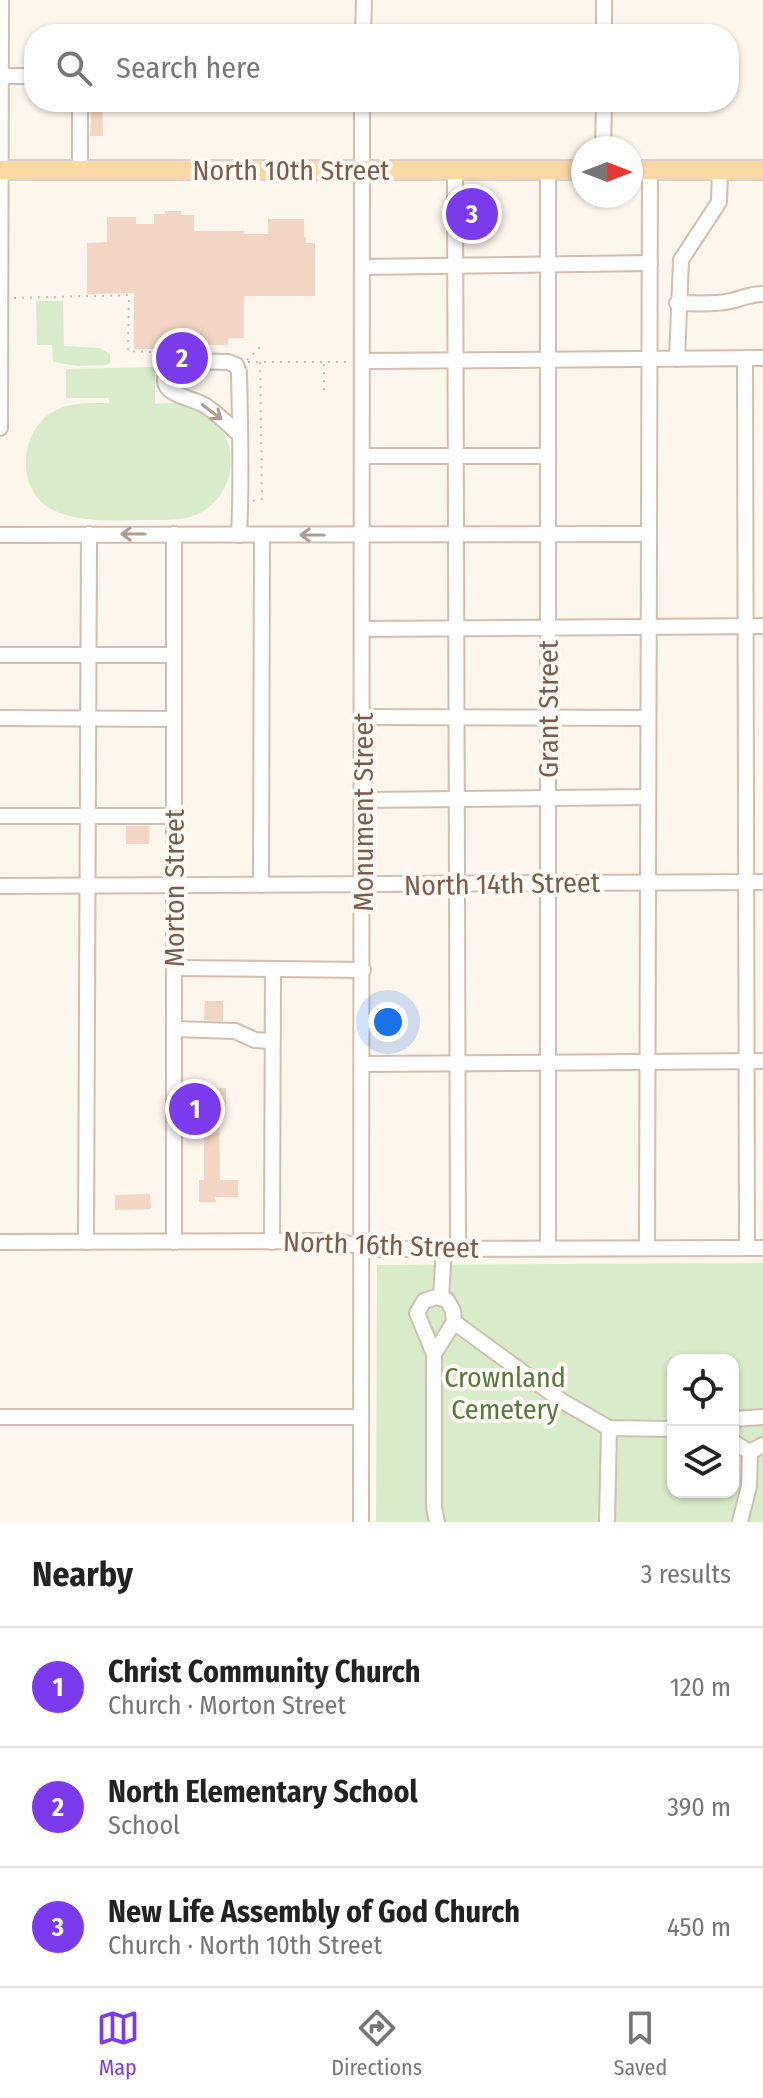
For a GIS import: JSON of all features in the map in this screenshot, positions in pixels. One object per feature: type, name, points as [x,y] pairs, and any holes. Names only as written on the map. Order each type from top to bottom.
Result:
[{"type":"main road","name":"North 10th Street","points":[[0,170],[571,170]]},
{"type":"main road","points":[[643,170],[763,170]]},
{"type":"street","points":[[0,428],[1,0]]},
{"type":"street","points":[[363,24],[364,0]]},
{"type":"street","points":[[604,0],[604,24]]},
{"type":"street","points":[[1,76],[24,76]]},
{"type":"street","points":[[80,112],[80,171]]},
{"type":"street","name":"Monument Street","points":[[361,1522],[362,112]]},
{"type":"street","points":[[603,136],[604,112]]},
{"type":"street","points":[[441,1298],[451,1249],[458,1063],[455,170]]},
{"type":"street","name":"Grant Street","points":[[548,170],[548,1248]]},
{"type":"street","points":[[677,359],[681,260],[719,202],[720,170]]},
{"type":"street","points":[[643,198],[650,263],[647,1248]]},
{"type":"street","points":[[362,267],[650,263]]},
{"type":"street","points":[[677,303],[709,303],[747,294],[763,294]]},
{"type":"street","points":[[363,361],[763,358]]},
{"type":"street","points":[[745,359],[747,1248]]},
{"type":"street","points":[[239,535],[240,435],[239,372],[236,365],[228,362],[172,363],[165,377],[168,389],[213,411],[240,435]]},
{"type":"street","points":[[362,456],[548,456]]},
{"type":"street","points":[[86,1242],[89,534]]},
{"type":"street","name":"Morton Street","points":[[174,534],[174,1242]]},
{"type":"street","points":[[0,535],[649,534]]},
{"type":"street","points":[[261,885],[262,535]]},
{"type":"street","points":[[362,629],[763,626]]},
{"type":"street","points":[[0,655],[174,655]]},
{"type":"street","points":[[363,717],[648,718]]},
{"type":"street","points":[[0,718],[174,719]]},
{"type":"street","points":[[363,800],[648,797]]},
{"type":"street","points":[[0,816],[174,816]]},
{"type":"street","name":"North 14th Street","points":[[0,886],[763,882]]},
{"type":"street","points":[[174,968],[363,970]]},
{"type":"street","points":[[272,1242],[273,970]]},
{"type":"street","points":[[174,1029],[235,1031],[255,1040],[271,1041]]},
{"type":"street","points":[[362,1064],[763,1061]]},
{"type":"street","name":"North 16th Street","points":[[0,1242],[336,1241],[363,1247],[451,1249],[763,1248]]},
{"type":"street","points":[[437,1522],[434,1508],[434,1354],[417,1313],[429,1298],[441,1298],[450,1305],[454,1322],[549,1392],[609,1428],[667,1429]]},
{"type":"street","points":[[434,1354],[454,1322]]},
{"type":"street","points":[[0,1417],[361,1417]]},
{"type":"street","points":[[739,1419],[763,1417]]},
{"type":"street","points":[[607,1522],[609,1428]]},
{"type":"street","points":[[740,1522],[756,1448]]},
{"type":"path","points":[[1,298],[129,295],[128,351],[151,352],[172,363]]},
{"type":"path","points":[[263,344],[245,362],[363,361]]},
{"type":"path","points":[[240,501],[262,499],[260,362]]},
{"type":"path","points":[[324,363],[324,390]]},
{"type":"green space","points":[[36,301],[63,301],[64,346],[99,348],[110,354],[110,363],[78,366],[53,362],[52,345],[37,345]]},
{"type":"green space","points":[[155,367],[155,404],[181,403],[197,407],[212,417],[229,445],[229,476],[223,491],[212,504],[198,514],[180,519],[113,521],[64,514],[40,501],[27,475],[26,460],[34,431],[44,419],[62,407],[110,403],[108,398],[66,398],[66,369]]},
{"type":"green space","name":"Crownland Cemetery","points":[[763,1263],[763,1522],[376,1522],[377,1265]]},
{"type":"building","points":[[91,112],[102,112],[103,136],[90,136]]},
{"type":"building","points":[[165,211],[194,215],[194,231],[244,231],[244,234],[268,234],[268,219],[304,219],[306,243],[315,243],[315,296],[244,296],[244,338],[228,338],[228,345],[203,345],[203,350],[169,353],[134,349],[134,293],[87,294],[87,243],[107,242],[107,217],[136,217],[136,224],[154,224],[154,214],[165,214]]},
{"type":"building","points":[[126,826],[149,826],[149,844],[126,844]]},
{"type":"building","points":[[205,1001],[223,1001],[223,1021],[204,1020]]},
{"type":"building","points":[[204,1088],[226,1088],[226,1106],[219,1106],[220,1180],[238,1180],[238,1197],[215,1197],[216,1202],[199,1202],[199,1180],[204,1180]]},
{"type":"building","points":[[150,1194],[151,1209],[115,1210],[115,1195]]},
{"type":"place","name":"New Life Assembly of God Church","points":[[472,214]]},
{"type":"place","name":"North Elementary School","points":[[182,358]]},
{"type":"place","name":"Christ Community Church","points":[[195,1109]]}]
